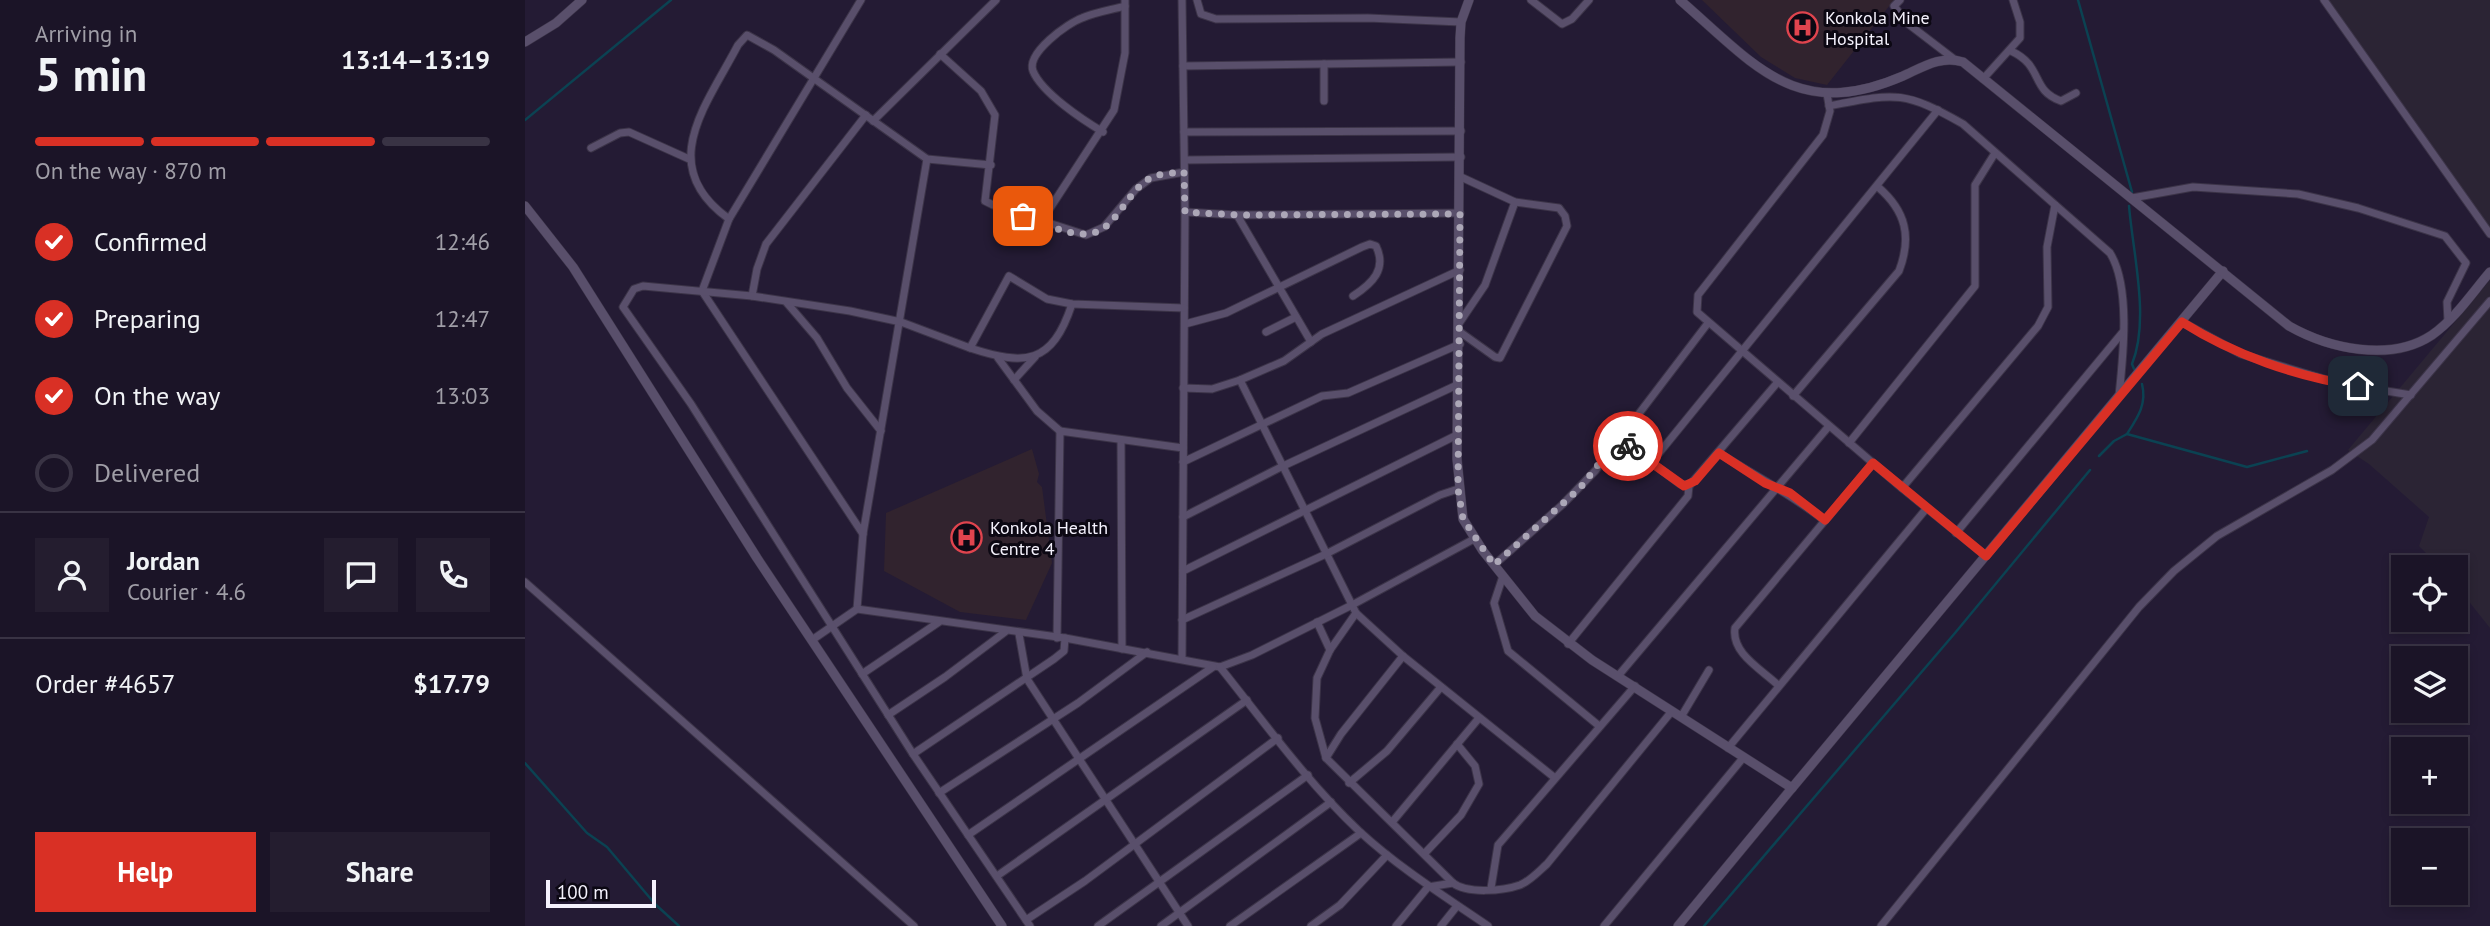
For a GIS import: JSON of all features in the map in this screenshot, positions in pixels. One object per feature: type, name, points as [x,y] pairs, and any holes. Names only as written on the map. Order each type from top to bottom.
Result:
[{"type":"street","points":[[525,43],[556,23],[582,0]]},
{"type":"street","points":[[702,291],[729,219],[861,0]]},
{"type":"street","points":[[873,121],[996,0]]},
{"type":"street","points":[[1182,0],[1185,160],[1182,659]]},
{"type":"street","points":[[1197,0],[1201,14],[1216,19],[1368,18],[1461,22]]},
{"type":"street","points":[[1469,0],[1461,22],[1460,344],[1457,435],[1458,489],[1463,519],[1474,539],[1535,616],[1568,643],[1792,788]]},
{"type":"street","points":[[1531,0],[1562,24],[1572,19],[1589,0]]},
{"type":"street","points":[[1680,0],[1761,70],[1785,83],[1827,94],[1866,91],[1943,59],[1963,62],[2289,326],[2334,346],[2362,350],[2398,346],[2431,336],[2448,321],[2490,272]]},
{"type":"street","points":[[1900,0],[1894,6],[1907,23],[1954,59]]},
{"type":"street","points":[[1983,79],[2020,38],[2021,29],[2013,0]]},
{"type":"street","points":[[2324,0],[2490,234]]},
{"type":"street","points":[[1041,222],[1103,132],[1114,110],[1123,70],[1125,3],[1069,24],[1039,51],[1033,62],[1033,71],[1044,85],[1082,120],[1103,132]]},
{"type":"street","points":[[729,219],[714,209],[699,190],[689,159],[692,138],[702,116],[739,45],[747,35],[774,50],[927,159],[991,165]]},
{"type":"street","points":[[2011,51],[2030,62],[2039,84],[2054,99],[2061,101],[2076,93]]},
{"type":"street","points":[[940,54],[991,102],[995,115],[985,201],[1075,233],[1095,233],[1104,227],[1143,183],[1159,174],[1184,172]]},
{"type":"street","points":[[1183,66],[1461,62]]},
{"type":"street","points":[[1324,64],[1324,102]]},
{"type":"street","points":[[1827,94],[1829,106],[1823,135],[1698,295],[1697,312],[1926,509],[1986,556]]},
{"type":"street","points":[[1829,106],[1886,95],[1916,99],[1938,110],[1963,124],[2110,253],[2120,274],[2122,333],[2119,398]]},
{"type":"street","points":[[1651,463],[1938,110]]},
{"type":"street","points":[[752,296],[757,269],[767,244],[866,115]]},
{"type":"street","points":[[1184,132],[1461,131]]},
{"type":"street","points":[[591,148],[620,133],[629,132],[689,159]]},
{"type":"street","points":[[1849,443],[1975,286],[1975,185],[1996,153]]},
{"type":"street","points":[[1185,160],[1461,157]]},
{"type":"street","points":[[857,609],[863,534],[927,159]]},
{"type":"street","points":[[1460,327],[1495,357],[1500,358],[1567,226],[1565,216],[1559,208],[1515,202],[1461,177]]},
{"type":"street","points":[[1793,396],[1899,271],[1905,255],[1903,215],[1878,187]]},
{"type":"street","points":[[2132,198],[2193,187],[2298,194],[2358,208],[2445,236],[2466,263],[2447,302],[2448,321]]},
{"type":"street","points":[[1460,327],[1485,285],[1515,202]]},
{"type":"street","points":[[1902,488],[2038,326],[2048,307],[2047,247],[2055,205]]},
{"type":"street","points":[[525,206],[573,267],[812,640],[1002,926]]},
{"type":"street","points":[[1185,212],[1237,215],[1460,214]]},
{"type":"street","points":[[1237,215],[1311,342]]},
{"type":"street","points":[[1185,324],[1226,313],[1362,247],[1370,244],[1376,246],[1382,263],[1380,271],[1353,296]]},
{"type":"street","points":[[1183,388],[1212,388],[1240,380],[1284,361],[1322,334],[1460,270]]},
{"type":"street","points":[[1678,926],[2224,271]]},
{"type":"street","points":[[970,348],[1009,276],[1041,297],[1072,304],[1184,308]]},
{"type":"street","points":[[1035,356],[1021,359],[997,358],[901,322],[752,296],[643,286],[634,289],[623,307],[691,404],[913,754],[1028,923],[1279,738]]},
{"type":"street","points":[[702,291],[863,534]]},
{"type":"street","points":[[1881,926],[2139,607],[2174,571],[2217,536],[2332,470],[2372,440],[2490,301]]},
{"type":"street","points":[[787,302],[817,338],[847,388],[881,432]]},
{"type":"street","points":[[1014,380],[1035,356],[1063,331],[1072,304]]},
{"type":"street","points":[[1266,332],[1296,317]]},
{"type":"street","points":[[2182,322],[2241,354],[2337,383],[2385,388],[2411,395]]},
{"type":"street","points":[[1494,565],[1580,488],[1708,323]]},
{"type":"street","points":[[1956,533],[2122,333]]},
{"type":"street","points":[[1183,461],[1322,396],[1348,393],[1460,344]]},
{"type":"street","points":[[997,358],[1037,411],[1060,431],[1183,448]]},
{"type":"street","points":[[1240,380],[1356,613],[1403,656],[1555,779]]},
{"type":"street","points":[[1568,643],[1688,496],[1689,485],[1777,383]]},
{"type":"street","points":[[1183,517],[1281,467],[1457,386]]},
{"type":"street","points":[[1618,676],[1829,426]]},
{"type":"street","points":[[913,754],[1027,679],[1064,651],[1061,638],[1060,431]]},
{"type":"street","points":[[1183,571],[1457,435]]},
{"type":"street","points":[[1619,438],[1680,484],[1689,485]]},
{"type":"street","points":[[1121,439],[1122,649]]},
{"type":"street","points":[[1719,453],[1790,493],[1825,520]]},
{"type":"street","points":[[1778,685],[1738,648],[1733,639],[1735,628],[1873,463]]},
{"type":"street","points":[[1182,620],[1326,554],[1440,495],[1458,489]]},
{"type":"street","points":[[1728,748],[1926,509]]},
{"type":"street","points":[[968,835],[1216,667],[1252,655],[1474,539]]},
{"type":"street","points":[[1503,576],[1494,603],[1508,651],[1598,725]]},
{"type":"street","points":[[525,582],[914,926]]},
{"type":"street","points":[[812,640],[857,609],[1061,638],[1216,667],[1360,833],[1428,887],[1488,926]]},
{"type":"street","points":[[1356,613],[1330,650],[1317,678],[1315,718],[1327,758],[1349,783],[1393,821],[1453,883],[1474,892],[1518,885],[1547,864],[1672,711]]},
{"type":"street","points":[[862,674],[939,622]]},
{"type":"street","points":[[1317,622],[1330,650]]},
{"type":"street","points":[[888,715],[1005,632]]},
{"type":"street","points":[[1019,634],[1027,679],[1188,926]]},
{"type":"street","points":[[939,793],[1053,719],[1147,652]]},
{"type":"street","points":[[1327,758],[1341,734],[1403,656]]},
{"type":"street","points":[[1681,717],[1709,670]]},
{"type":"street","points":[[1491,888],[1492,867],[1498,845],[1598,725],[1635,686]]},
{"type":"street","points":[[1349,783],[1387,751],[1441,687]]},
{"type":"street","points":[[997,876],[1247,700]]},
{"type":"street","points":[[1393,821],[1479,718]]},
{"type":"street","points":[[1425,853],[1461,815],[1479,785],[1475,766],[1457,744]]},
{"type":"street","points":[[1604,926],[1743,758]]},
{"type":"street","points":[[1098,926],[1308,775]]},
{"type":"street","points":[[1161,926],[1331,802]]},
{"type":"street","points":[[1230,926],[1360,833]]},
{"type":"street","points":[[1311,926],[1324,917],[1387,855]]},
{"type":"street","points":[[1396,926],[1428,887],[1453,883]]},
{"type":"street","points":[[1444,897],[1453,883]]},
{"type":"street","points":[[1441,926],[1457,906]]},
{"type":"street","points":[[1319,926],[1324,917]]},
{"type":"shaded area","name":"Konkola Mine Hospital","points":[[1702,0],[1894,0],[1827,85],[1795,78],[1761,57]]},
{"type":"shaded area","points":[[2327,0],[2490,0],[2490,235]]},
{"type":"shaded area","points":[[2490,280],[2490,628],[2468,600],[2468,555],[2428,555],[2419,546],[2429,517],[2369,464],[2348,450]]},
{"type":"shaded area","name":"Konkola Health Centre 4","points":[[1032,449],[1039,474],[1037,482],[1042,487],[1052,563],[1026,620],[960,612],[884,571],[886,513]]},
{"type":"waterway","points":[[525,120],[671,0]]},
{"type":"waterway","points":[[2078,0],[2132,192]]},
{"type":"waterway","points":[[2129,206],[2140,307],[2140,328],[2132,364],[2134,369]]},
{"type":"waterway","points":[[2127,434],[2142,404],[2142,384]]},
{"type":"waterway","points":[[2099,456],[2114,441],[2127,434],[2247,467],[2307,451]]},
{"type":"waterway","points":[[1704,926],[1955,633],[2090,470]]},
{"type":"waterway","points":[[525,763],[587,833],[607,847],[655,904],[679,926]]},
{"type":"way so far","points":[[1023,216],[1075,233],[1095,233],[1114,217],[1143,183],[1159,174],[1184,172],[1185,212],[1237,215],[1460,214],[1458,489],[1463,519],[1494,565],[1580,488],[1619,438],[1628,446]]},
{"type":"place","name":"Konkola Mine Hospital","points":[[1802,28]]},
{"type":"place","name":"Konkola Health Centre 4","points":[[967,538]]},
{"type":"route","points":[[1628,446],[1684,486],[1695,481],[1719,453],[1772,487],[1790,493],[1825,520],[1873,463],[1986,556],[2182,322],[2241,354],[2337,383],[2358,386]]}]
